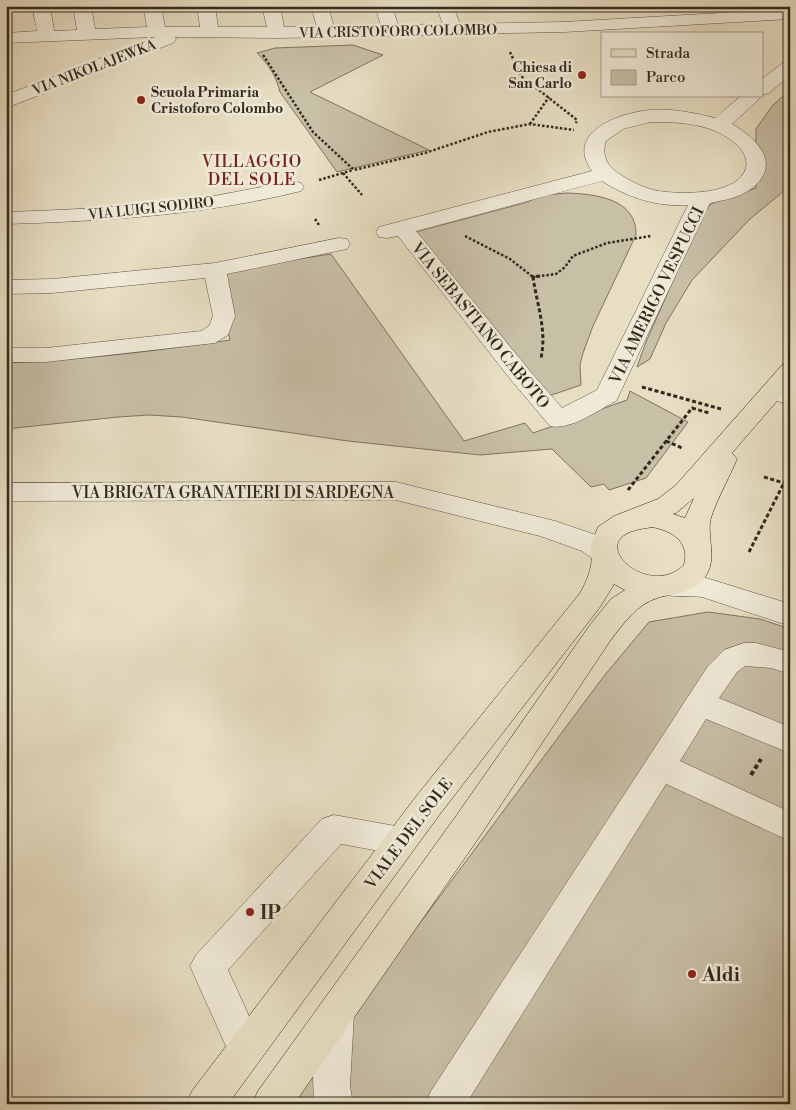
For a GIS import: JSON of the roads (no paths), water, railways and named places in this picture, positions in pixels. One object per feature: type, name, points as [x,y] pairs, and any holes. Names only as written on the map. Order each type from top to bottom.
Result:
[{"type":"main road","points":[[615,531],[667,506],[685,491],[730,421],[782,394],[790,370]]},
{"type":"main road","points":[[271,1104],[468,826],[600,633],[621,606],[660,586],[690,577],[697,570],[699,552],[697,521],[730,421]]},
{"type":"main road","points":[[615,531],[652,518],[670,522],[686,531],[699,552]]},
{"type":"main road","points":[[615,531],[613,570],[624,578],[638,584],[660,586]]},
{"type":"main road","name":"VIALE DEL SOLE","points":[[205,1104],[401,841],[590,600],[602,580],[615,531]]},
{"type":"street","points":[[41,6],[46,35]]},
{"type":"street","points":[[82,6],[87,35]]},
{"type":"street","points":[[152,6],[157,32]]},
{"type":"street","points":[[206,6],[210,32]]},
{"type":"street","points":[[271,6],[277,33]]},
{"type":"street","points":[[320,6],[328,32]]},
{"type":"street","points":[[383,6],[391,31]]},
{"type":"street","points":[[444,6],[454,31]]},
{"type":"street","points":[[621,6],[633,25]]},
{"type":"street","name":"VIA CRISTOFORO COLOMBO","points":[[6,38],[157,32],[454,31],[488,29],[511,21],[561,20],[633,25],[790,14]]},
{"type":"street","name":"VIA NIKOLAJEWKA","points":[[6,102],[182,33]]},
{"type":"street","points":[[764,87],[790,66]]},
{"type":"street","points":[[719,126],[752,98]]},
{"type":"street","name":"VIA AMERIGO VESPUCCI","points":[[650,116],[689,118],[719,126],[738,135],[751,148],[757,161],[754,174],[743,186],[731,191],[702,199],[674,200],[646,195],[623,186],[605,174],[596,162],[594,149],[599,137],[612,127],[620,124],[650,116]]},
{"type":"street","name":"VIA SEBASTIANO CABOTO","points":[[559,420],[394,230],[605,174]]},
{"type":"street","name":"VIA LUIGI SODIRO","points":[[6,218],[60,217],[163,208],[215,202],[294,187]]},
{"type":"street","name":"VIA AMERIGO VESPUCCI","points":[[559,420],[608,395],[702,199]]},
{"type":"street","points":[[6,286],[52,286],[216,270],[340,244]]},
{"type":"street","points":[[6,355],[46,355],[207,338],[220,330],[224,316],[216,270]]},
{"type":"street","name":"VIA BRIGATA GRANATIERI DI SARDEGNA","points":[[6,492],[396,491],[545,528],[592,544],[615,531]]},
{"type":"street","points":[[699,552],[708,574],[720,584],[782,613]]},
{"type":"street","points":[[660,586],[690,585],[703,587],[782,613]]},
{"type":"street","points":[[444,1104],[724,665],[741,654],[766,655],[790,663]]},
{"type":"street","points":[[700,703],[790,741]]},
{"type":"street","points":[[659,766],[790,827]]},
{"type":"street","points":[[246,1049],[208,966],[334,829],[401,841]]},
{"type":"street","points":[[333,1095],[336,1013]]},
{"type":"place","name":"Chiesa di San Carlo","points":[[582,75]]},
{"type":"place","name":"Scuola Primaria Cristoforo Colombo","points":[[141,100]]},
{"type":"place","name":"IP","points":[[250,912]]},
{"type":"place","name":"Aldi","points":[[692,974]]},
{"type":"district","name":"VILLAGGIO DEL SOLE","points":[[252,170]]}]
